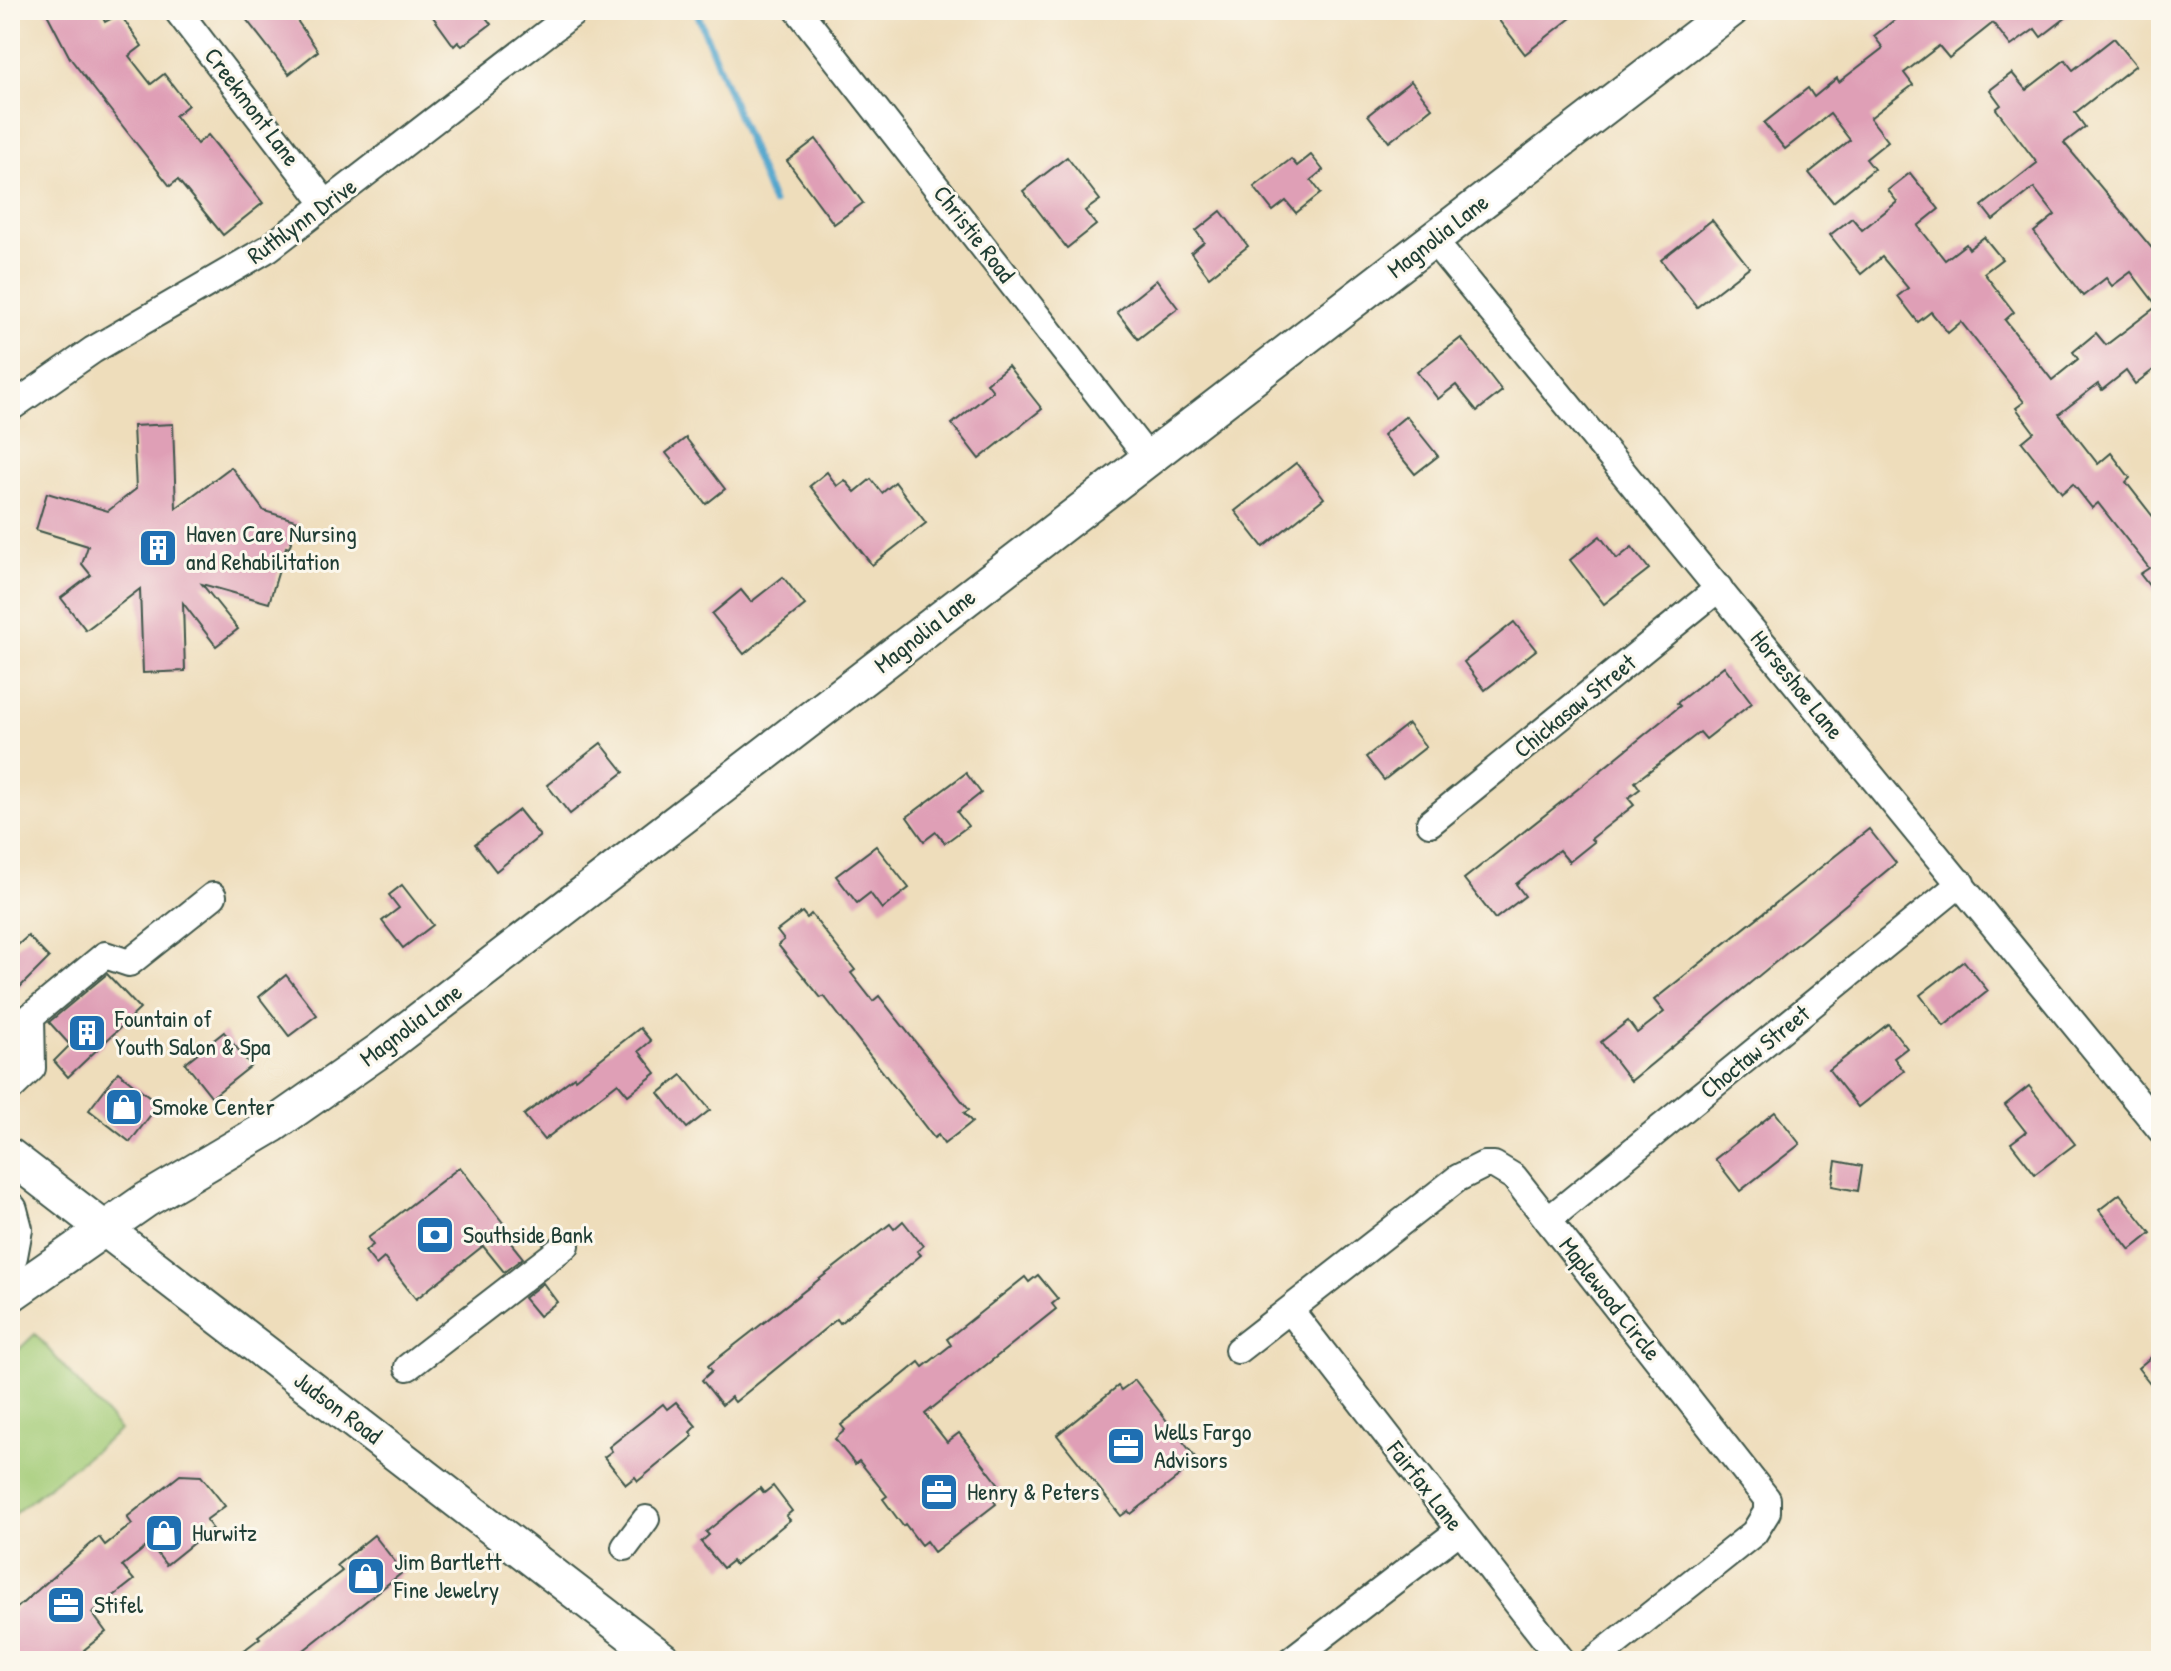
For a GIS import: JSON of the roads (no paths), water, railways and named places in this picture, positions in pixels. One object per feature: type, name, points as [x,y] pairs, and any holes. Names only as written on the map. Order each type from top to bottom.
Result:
[{"type":"main road","name":"Magnolia Lane","points":[[10,1295],[103,1229],[182,1177],[273,1125],[379,1051],[1731,10]]},
{"type":"main road","name":"Judson Road","points":[[10,1156],[665,1661]]},
{"type":"main road","points":[[10,1210],[15,1229],[10,1256]]},
{"type":"street","name":"Creekmont Lane","points":[[177,10],[326,204]]},
{"type":"street","name":"Christie Road","points":[[798,10],[1149,459]]},
{"type":"street","name":"Ruthlynn Drive","points":[[10,408],[93,350],[242,265],[326,204],[562,15]]},
{"type":"street","name":"Horseshoe Lane","points":[[1433,240],[2161,1130]]},
{"type":"street","name":"Chickasaw Street","points":[[1430,823],[1719,588]]},
{"type":"street","name":"Choctaw Street","points":[[1548,1220],[1961,883]]},
{"type":"street","points":[[10,1089],[32,1068],[31,1016],[105,955],[129,963],[213,896]]},
{"type":"street","name":"Maplewood Circle","points":[[1238,1350],[1458,1178],[1484,1165],[1505,1169],[1767,1499],[1763,1523],[1754,1533],[1593,1661]]},
{"type":"street","points":[[408,1367],[566,1245]]},
{"type":"street","name":"Fairfax Lane","points":[[1290,1310],[1562,1661]]},
{"type":"street","points":[[625,1547],[646,1519]]},
{"type":"street","points":[[1290,1661],[1460,1530]]},
{"type":"waterway","points":[[696,10],[773,203]]},
{"type":"place","name":"Haven Care Nursing and Rehabilitation","points":[[158,548]]},
{"type":"place","name":"Fountain of Youth Salon & Spa","points":[[87,1033]]},
{"type":"place","name":"Smoke Center","points":[[124,1107]]},
{"type":"place","name":"Southside Bank","points":[[435,1235]]},
{"type":"place","name":"Wells Fargo Advisors","points":[[1126,1446]]},
{"type":"place","name":"Henry & Peters","points":[[939,1492]]},
{"type":"place","name":"Hurwitz","points":[[164,1533]]},
{"type":"place","name":"Jim Bartlett Fine Jewelry","points":[[366,1576]]},
{"type":"place","name":"Stifel","points":[[66,1605]]}]
